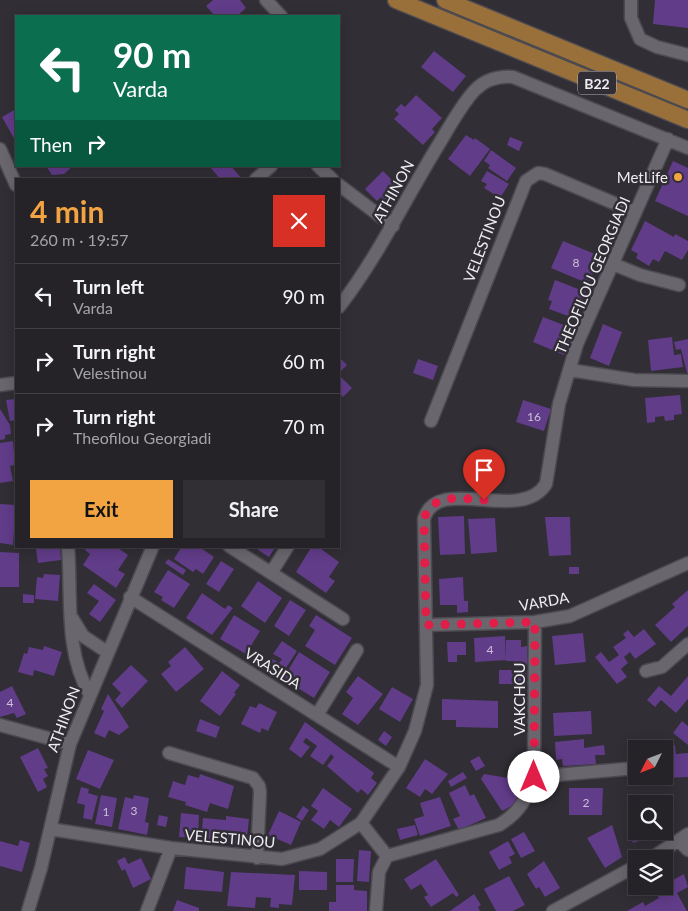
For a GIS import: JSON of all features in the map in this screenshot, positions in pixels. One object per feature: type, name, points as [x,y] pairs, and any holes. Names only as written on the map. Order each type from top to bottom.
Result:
[{"type":"main road","name":"B22","points":[[396,0],[499,44],[688,120]]},
{"type":"main road","name":"B22","points":[[445,0],[688,100]]},
{"type":"street","points":[[266,0],[280,15]]},
{"type":"street","points":[[631,0],[631,18],[640,39],[657,47],[688,54]]},
{"type":"street","name":"ATHINON","points":[[340,306],[358,283],[393,226],[426,165],[475,90],[486,81],[500,76],[514,77],[668,139]]},
{"type":"street","points":[[668,139],[688,148]]},
{"type":"street","name":"THEOFILOU GEORGIADI","points":[[432,504],[444,499],[522,501],[541,492],[549,476],[559,404],[577,344],[668,139]]},
{"type":"street","points":[[0,149],[15,183]]},
{"type":"street","points":[[319,167],[331,178]]},
{"type":"street","name":"VELESTINOU","points":[[431,422],[526,181],[538,174],[545,174],[635,212]]},
{"type":"street","points":[[340,186],[393,226]]},
{"type":"street","points":[[612,264],[640,275],[679,285]]},
{"type":"street","points":[[570,370],[634,380],[688,381]]},
{"type":"street","points":[[0,385],[15,383]]},
{"type":"street","name":"VELESTINOU","points":[[50,829],[170,848],[282,859],[308,854],[335,841],[361,823],[399,768],[415,731],[427,685],[424,519],[432,504]]},
{"type":"street","points":[[68,548],[74,654],[82,682],[90,695]]},
{"type":"street","name":"ATHINON","points":[[28,911],[70,744],[130,596],[152,548]]},
{"type":"street","points":[[231,548],[343,619]]},
{"type":"street","points":[[271,573],[287,548]]},
{"type":"street","name":"VARDA","points":[[426,625],[535,622],[570,616],[688,563]]},
{"type":"street","name":"VRASIDA","points":[[130,596],[399,768]]},
{"type":"street","points":[[72,618],[83,636],[107,652]]},
{"type":"street","name":"VAKCHOU","points":[[387,856],[499,826],[518,812],[528,798],[534,777],[535,622]]},
{"type":"street","points":[[646,671],[662,667],[688,644]]},
{"type":"street","points":[[317,715],[357,650]]},
{"type":"street","points":[[0,725],[70,744]]},
{"type":"street","points":[[169,753],[253,778],[260,792],[257,858]]},
{"type":"street","points":[[534,777],[628,769]]},
{"type":"street","points":[[361,823],[387,856],[379,872],[376,911]]},
{"type":"street","points":[[669,850],[685,842]]},
{"type":"street","points":[[147,911],[170,848]]},
{"type":"street","points":[[554,911],[576,906],[628,871]]},
{"type":"building","points":[[213,0],[240,0],[246,8],[238,15],[214,15],[206,6]]},
{"type":"building","points":[[655,0],[688,0],[688,28],[653,24]]},
{"type":"building","points":[[434,51],[466,76],[453,92],[421,67]]},
{"type":"building","points":[[416,95],[442,118],[432,129],[435,132],[423,145],[394,119],[399,114],[395,110],[401,104],[405,107]]},
{"type":"building","points":[[15,110],[15,140],[2,117]]},
{"type":"building","points":[[466,135],[474,140],[475,138],[490,149],[470,176],[448,159]]},
{"type":"building","points":[[510,137],[523,142],[519,151],[507,145]]},
{"type":"building","points":[[491,150],[516,168],[507,181],[488,168],[490,165],[484,161]]},
{"type":"building","points":[[673,161],[688,168],[688,216],[655,201]]},
{"type":"building","points":[[47,167],[72,167],[64,174],[52,175]]},
{"type":"building","points":[[232,167],[241,178],[219,178],[211,168]]},
{"type":"building","points":[[383,171],[400,188],[386,202],[381,197],[377,201],[365,189]]},
{"type":"building","points":[[487,171],[509,184],[500,198],[484,188],[487,184],[481,181]]},
{"type":"building","points":[[645,221],[674,237],[675,234],[688,241],[688,250],[682,260],[665,251],[659,262],[653,259],[649,266],[636,258],[638,254],[631,250]]},
{"type":"building","points":[[563,241],[600,256],[589,284],[551,268]]},
{"type":"building","points":[[555,280],[586,292],[576,319],[549,309],[552,301],[548,300]]},
{"type":"building","points":[[543,317],[574,329],[564,355],[533,342]]},
{"type":"building","points":[[603,324],[622,332],[609,366],[590,358]]},
{"type":"building","points":[[672,337],[674,355],[681,354],[683,367],[651,371],[648,340]]},
{"type":"building","points":[[688,339],[687,373],[681,349],[676,350],[674,342]]},
{"type":"building","points":[[340,358],[347,365],[340,372]]},
{"type":"building","points":[[418,359],[438,366],[433,380],[413,373]]},
{"type":"building","points":[[340,376],[352,388],[343,397],[340,394]]},
{"type":"building","points":[[680,395],[682,414],[674,415],[674,420],[665,421],[664,416],[655,417],[655,422],[647,423],[645,398]]},
{"type":"building","points":[[15,399],[15,420],[10,421],[6,400]]},
{"type":"building","points":[[523,400],[551,409],[544,431],[516,422]]},
{"type":"building","points":[[0,409],[10,425],[11,434],[5,435],[5,439],[0,440]]},
{"type":"building","points":[[13,441],[15,465],[10,466],[13,481],[0,483],[0,443]]},
{"type":"building","points":[[0,504],[15,505],[13,545],[0,543]]},
{"type":"building","points":[[464,516],[465,554],[440,555],[438,517]]},
{"type":"building","points":[[545,517],[570,517],[571,555],[549,556]]},
{"type":"building","points":[[495,518],[497,552],[471,554],[468,519]]},
{"type":"building","points":[[60,548],[61,560],[38,563],[36,549],[33,549]]},
{"type":"building","points":[[86,548],[118,548],[128,555],[118,570],[125,574],[116,588],[83,565],[90,554],[85,550]]},
{"type":"building","points":[[181,548],[201,548],[214,557],[203,574],[196,569],[193,572],[174,559]]},
{"type":"building","points":[[259,548],[275,548],[269,557],[258,550]]},
{"type":"building","points":[[311,548],[320,548],[339,562],[329,577],[335,581],[326,593],[296,572]]},
{"type":"building","points":[[0,552],[19,553],[19,587],[0,587]]},
{"type":"building","points":[[168,559],[186,570],[183,575],[165,563]]},
{"type":"building","points":[[221,561],[234,569],[219,592],[206,584]]},
{"type":"building","points":[[569,567],[579,567],[579,574],[569,574]]},
{"type":"building","points":[[168,570],[190,584],[174,608],[161,600],[163,597],[154,592]]},
{"type":"building","points":[[44,574],[60,575],[58,601],[35,599],[37,577],[43,578]]},
{"type":"building","points":[[463,577],[464,601],[468,601],[468,612],[457,613],[457,605],[440,605],[439,579]]},
{"type":"building","points":[[258,581],[282,598],[265,623],[241,606]]},
{"type":"building","points":[[94,584],[116,600],[100,622],[89,614],[99,601],[87,593]]},
{"type":"building","points":[[688,590],[688,626],[671,642],[655,625],[675,607],[672,604]]},
{"type":"building","points":[[202,593],[225,609],[228,605],[233,608],[212,635],[186,618]]},
{"type":"building","points":[[23,594],[34,595],[34,603],[23,603]]},
{"type":"building","points":[[290,600],[306,610],[289,636],[274,626]]},
{"type":"building","points":[[234,615],[260,631],[246,654],[220,639]]},
{"type":"building","points":[[316,615],[352,638],[335,665],[305,646],[315,630],[309,626]]},
{"type":"building","points":[[644,629],[656,644],[635,659],[630,652],[624,657],[628,663],[621,669],[627,677],[617,684],[595,657],[601,652],[609,662],[619,655],[613,647],[626,638],[623,634],[628,630],[634,637]]},
{"type":"building","points":[[583,633],[586,662],[555,665],[552,636]]},
{"type":"building","points":[[505,636],[506,660],[475,662],[474,638]]},
{"type":"building","points":[[506,640],[521,640],[521,647],[527,646],[527,666],[513,666],[513,661],[506,661]]},
{"type":"building","points":[[282,641],[297,651],[280,677],[265,667],[271,658],[279,663],[282,659],[273,654]]},
{"type":"building","points":[[447,642],[466,642],[466,655],[457,655],[457,662],[448,662]]},
{"type":"building","points":[[44,646],[62,652],[54,676],[34,670],[33,676],[18,672],[24,653],[27,654],[29,647],[43,650]]},
{"type":"building","points":[[185,647],[204,669],[176,692],[161,674],[171,666],[168,662]]},
{"type":"building","points":[[299,652],[330,672],[314,698],[283,679]]},
{"type":"building","points":[[131,665],[148,681],[122,708],[115,700],[121,693],[112,684]]},
{"type":"building","points":[[499,670],[526,670],[526,684],[499,684]]},
{"type":"building","points":[[222,671],[240,685],[234,693],[236,694],[220,716],[200,701]]},
{"type":"building","points":[[358,676],[383,694],[358,725],[342,714],[353,698],[346,692]]},
{"type":"building","points":[[688,676],[688,699],[676,713],[661,700],[655,707],[647,700],[659,686],[671,696]]},
{"type":"building","points":[[12,686],[26,714],[17,718],[14,713],[0,717],[0,692]]},
{"type":"building","points":[[392,687],[413,699],[400,722],[379,709]]},
{"type":"building","points":[[108,694],[129,727],[119,735],[109,730],[105,738],[94,733],[104,711],[101,709]]},
{"type":"building","points":[[442,699],[498,701],[498,728],[456,727],[456,720],[442,720]]},
{"type":"building","points":[[259,703],[277,712],[268,731],[262,728],[260,733],[241,724],[250,706],[256,708]]},
{"type":"building","points":[[591,711],[592,734],[554,736],[553,713]]},
{"type":"building","points":[[200,719],[220,727],[216,738],[196,731]]},
{"type":"building","points":[[682,721],[688,726],[688,745],[673,733]]},
{"type":"building","points":[[305,722],[374,773],[371,778],[377,783],[368,795],[361,789],[358,793],[327,766],[334,757],[331,754],[323,765],[310,756],[317,746],[306,738],[303,742],[310,747],[301,758],[289,749]]},
{"type":"building","points":[[384,731],[392,737],[386,746],[378,740]]},
{"type":"building","points":[[584,739],[584,748],[604,745],[605,755],[595,755],[596,764],[563,766],[562,759],[556,760],[555,742]]},
{"type":"building","points":[[673,745],[675,745],[676,754],[688,753],[688,777],[673,778]]},
{"type":"building","points":[[38,748],[48,768],[44,769],[48,776],[43,779],[47,787],[38,792],[20,757]]},
{"type":"building","points":[[88,750],[114,760],[100,789],[76,779]]},
{"type":"building","points":[[479,756],[485,766],[476,771],[470,761]]},
{"type":"building","points":[[425,759],[448,774],[432,794],[425,789],[420,797],[406,788]]},
{"type":"building","points":[[463,772],[467,778],[451,787],[448,781]]},
{"type":"building","points":[[200,774],[234,786],[228,809],[210,803],[207,812],[185,805],[186,802],[168,797],[173,781],[185,785],[188,775],[199,778]]},
{"type":"building","points":[[484,774],[527,781],[523,800],[502,811],[481,779]]},
{"type":"building","points":[[465,785],[470,796],[474,794],[486,818],[459,830],[453,819],[460,816],[449,793]]},
{"type":"building","points":[[81,787],[89,789],[88,793],[98,796],[92,820],[83,818],[85,805],[77,803]]},
{"type":"building","points":[[323,788],[352,809],[339,827],[330,820],[324,829],[311,820],[318,811],[311,806]]},
{"type":"building","points":[[569,788],[603,788],[602,815],[569,815]]},
{"type":"building","points":[[101,795],[117,798],[112,827],[95,824]]},
{"type":"building","points":[[134,795],[149,798],[145,822],[149,823],[147,835],[118,829],[125,797],[133,799]]},
{"type":"building","points":[[440,797],[451,826],[420,836],[414,819],[424,816],[420,803]]},
{"type":"building","points":[[303,806],[309,810],[302,821],[296,817]]},
{"type":"building","points":[[279,811],[301,822],[291,845],[268,835]]},
{"type":"building","points":[[181,813],[199,815],[198,838],[179,837]]},
{"type":"building","points":[[159,815],[168,817],[166,827],[157,825]]},
{"type":"building","points":[[226,816],[249,819],[247,837],[242,836],[241,844],[201,840],[203,818],[226,820]]},
{"type":"building","points":[[415,825],[418,835],[400,840],[397,829]]},
{"type":"building","points":[[612,825],[622,857],[605,868],[587,838]]},
{"type":"building","points":[[524,832],[535,851],[521,858],[511,839]]},
{"type":"building","points":[[20,840],[30,843],[22,872],[0,866],[0,841],[18,846]]},
{"type":"building","points":[[632,840],[643,840],[633,843]]},
{"type":"building","points":[[508,841],[515,854],[509,857],[512,863],[499,870],[489,852]]},
{"type":"building","points":[[359,850],[371,851],[369,882],[357,881]]},
{"type":"building","points":[[125,857],[128,864],[141,858],[151,879],[133,888],[125,869],[122,871],[117,861]]},
{"type":"building","points":[[336,859],[354,859],[353,882],[336,882]]},
{"type":"building","points":[[436,859],[459,895],[456,897],[453,893],[431,907],[424,897],[428,895],[421,884],[411,890],[404,879]]},
{"type":"building","points":[[544,861],[560,888],[545,897],[539,887],[536,889],[527,874]]},
{"type":"building","points":[[186,867],[224,872],[222,892],[184,889]]},
{"type":"building","points":[[299,871],[327,872],[327,890],[299,890]]},
{"type":"building","points":[[231,872],[295,875],[292,905],[279,904],[279,908],[270,907],[271,898],[256,897],[255,908],[227,906]]},
{"type":"building","points":[[684,874],[688,887],[677,893],[687,911],[627,911],[643,902],[645,906],[659,898],[657,895],[673,895],[673,880]]},
{"type":"building","points":[[509,876],[525,905],[513,911],[496,911],[484,889]]},
{"type":"building","points":[[336,885],[354,885],[354,890],[367,891],[367,911],[329,911],[329,902],[336,902]]},
{"type":"building","points":[[474,894],[481,905],[478,907],[480,911],[450,911]]},
{"type":"building","points":[[177,900],[199,908],[199,911],[173,911]]},
{"type":"place","name":"MetLife","points":[[678,177]]},
{"type":"route","points":[[484,500],[444,499],[432,504],[426,512],[424,519],[426,625],[535,622],[534,777]]}]
